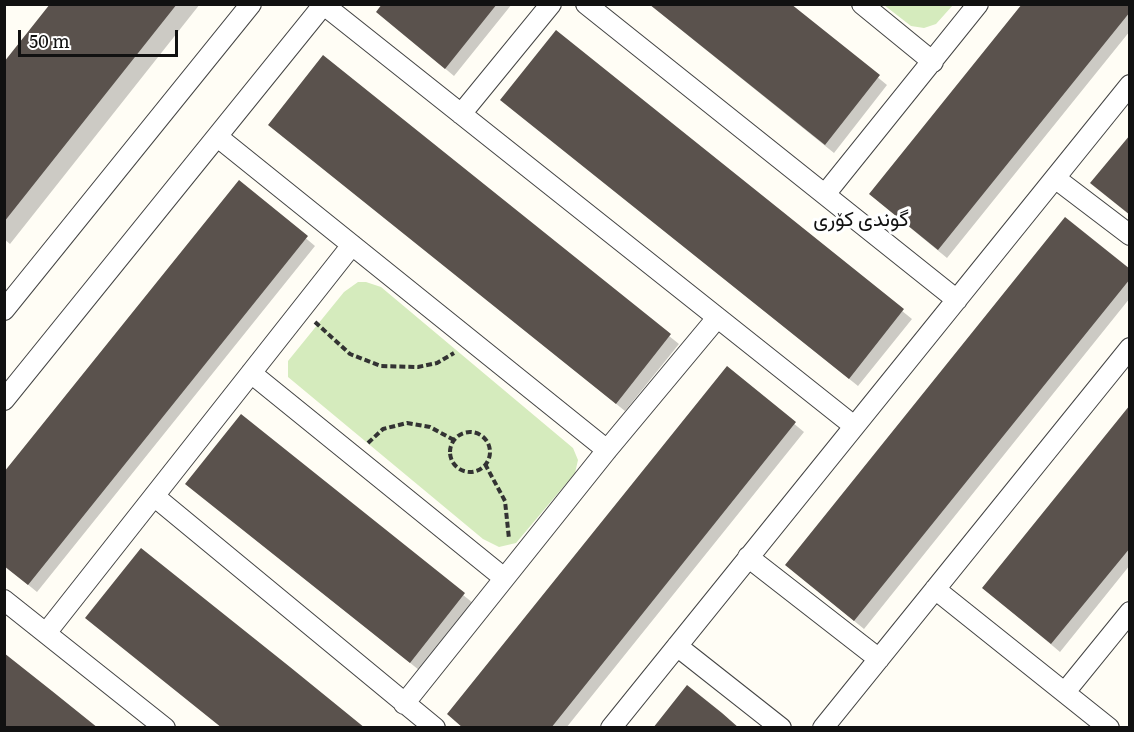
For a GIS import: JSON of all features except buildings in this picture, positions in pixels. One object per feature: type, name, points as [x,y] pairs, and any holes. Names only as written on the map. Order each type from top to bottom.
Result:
[{"type":"street","points":[[9,297],[251,4]]},
{"type":"street","points":[[461,114],[551,4]]},
{"type":"street","points":[[586,4],[826,193],[957,300]]},
{"type":"street","points":[[862,4],[933,62]]},
{"type":"street","points":[[826,193],[978,4]]},
{"type":"street","points":[[4,400],[219,138],[324,5],[854,426]]},
{"type":"street","points":[[611,728],[1130,85]]},
{"type":"street","points":[[219,138],[608,450]]},
{"type":"street","points":[[1055,178],[1130,235]]},
{"type":"street","points":[[46,633],[352,245]]},
{"type":"street","points":[[404,704],[502,576],[717,318]]},
{"type":"street","points":[[823,728],[1130,348]]},
{"type":"street","points":[[251,373],[502,576]]},
{"type":"street","points":[[154,496],[435,728]]},
{"type":"street","points":[[748,557],[879,659]]},
{"type":"street","points":[[935,589],[1108,728]]},
{"type":"street","points":[[4,600],[165,728]]},
{"type":"street","points":[[1065,692],[1130,612]]},
{"type":"street","points":[[677,646],[781,728]]},
{"type":"path","points":[[302,309],[350,354],[381,366],[401,368],[437,363],[452,355],[470,339]]},
{"type":"path","points":[[354,456],[383,429],[407,423],[430,427],[454,440]]},
{"type":"path","points":[[485,464],[472,471],[458,467],[450,454],[454,440],[467,432],[482,436],[489,449],[485,464],[505,501],[510,526],[502,576]]},
{"type":"green space","points":[[884,5],[953,5],[936,24],[924,28],[911,26]]},
{"type":"green space","points":[[358,282],[381,287],[573,448],[578,460],[575,473],[516,543],[499,547],[483,539],[288,377],[288,361],[344,292]]},
{"type":"district","name":"گوندی کۆری","points":[[861,220]]}]
